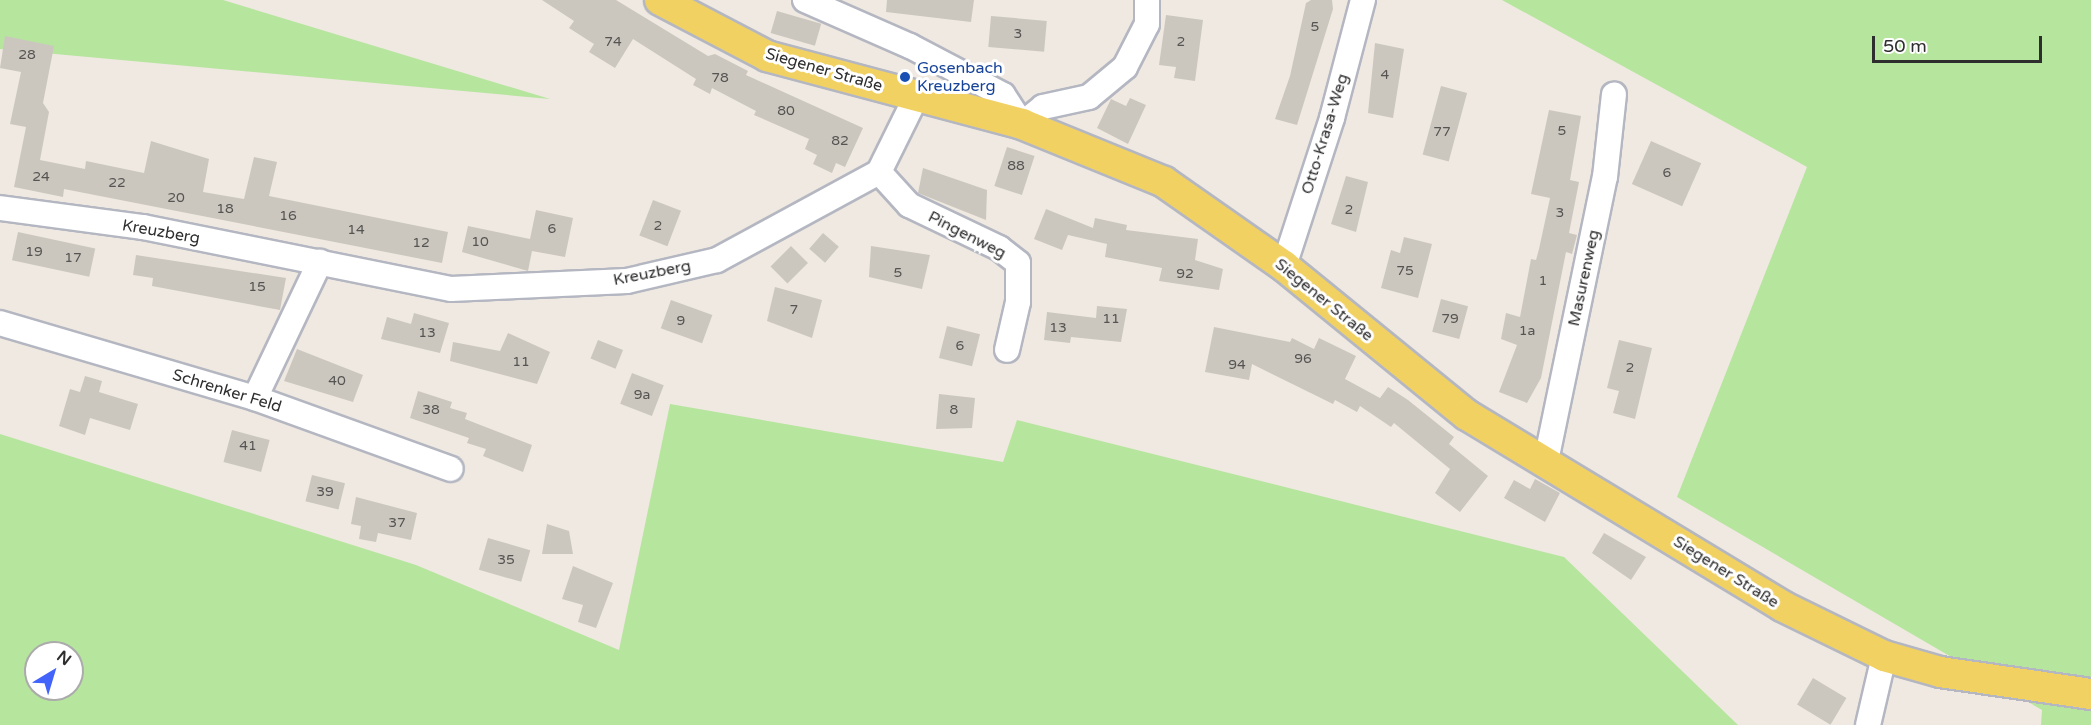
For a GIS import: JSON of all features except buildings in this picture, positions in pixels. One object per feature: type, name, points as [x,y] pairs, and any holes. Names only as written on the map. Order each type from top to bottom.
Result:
[{"type":"main road","name":"Siegener Straße","points":[[660,0],[767,56],[1022,124],[1164,182],[1284,266],[1467,415],[1782,606],[1884,656],[1940,672],[2091,694]]},
{"type":"street","points":[[805,0],[910,46],[1004,95],[1022,124],[1042,107],[1089,97],[1125,67],[1147,24],[1147,0]]},
{"type":"street","name":"Otto-Krasa-Weg","points":[[1284,266],[1332,118],[1363,0]]},
{"type":"street","name":"Masurenweg","points":[[1546,461],[1605,177],[1614,94]]},
{"type":"street","points":[[879,171],[917,95]]},
{"type":"street","name":"Kreuzberg","points":[[0,208],[143,227],[451,290],[627,281],[717,260],[879,171]]},
{"type":"street","name":"Pingenweg","points":[[879,171],[909,205],[999,248],[1018,263],[1018,302],[1007,350]]},
{"type":"street","points":[[255,398],[320,262]]},
{"type":"street","name":"Schrenker Feld","points":[[0,323],[255,398],[451,469]]},
{"type":"street","points":[[1868,725],[1884,656]]},
{"type":"green space","points":[[0,0],[223,0],[550,99],[0,49]]},
{"type":"green space","points":[[1502,0],[2091,0],[2091,725],[2041,725],[2042,710],[1677,497],[1807,167]]},
{"type":"green space","points":[[670,404],[1003,462],[1017,420],[1564,557],[1738,725],[0,725],[0,434],[416,565],[619,650]]},
{"type":"place","name":"Gosenbach Kreuzberg","points":[[905,77]]}]
